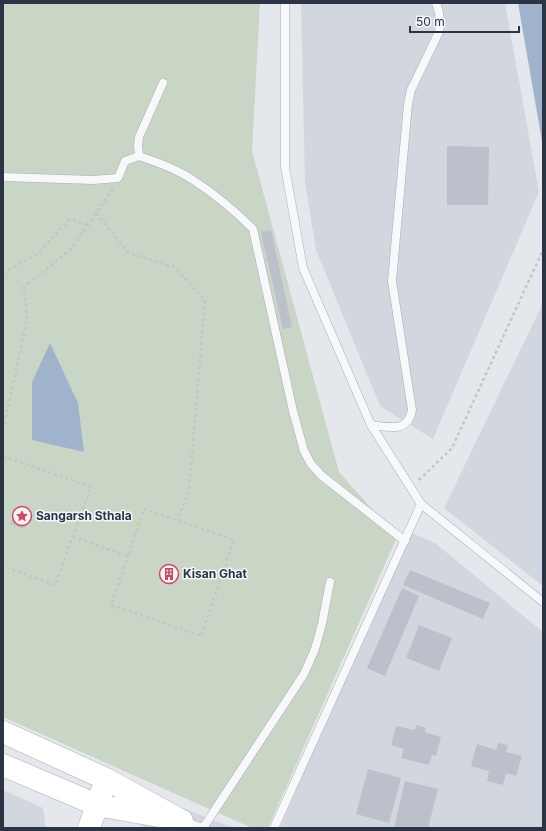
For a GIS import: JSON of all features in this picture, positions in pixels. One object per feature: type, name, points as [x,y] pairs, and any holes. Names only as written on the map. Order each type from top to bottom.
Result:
[{"type":"main road","points":[[3,732],[106,779],[182,820]]},
{"type":"main road","points":[[3,765],[97,805],[182,820]]},
{"type":"main road","points":[[89,828],[106,779]]},
{"type":"lane","points":[[285,3],[285,167],[303,268],[371,425],[421,504],[543,602]]},
{"type":"lane","points":[[371,425],[399,428],[406,424],[411,418],[412,410],[392,281],[408,104],[411,90],[440,32],[441,21],[436,3]]},
{"type":"lane","points":[[139,156],[139,137],[163,83]]},
{"type":"lane","points":[[3,177],[93,180],[118,178],[126,161],[139,156],[193,179],[234,210],[253,229],[293,411],[304,451],[311,464],[322,476],[404,541]]},
{"type":"lane","points":[[274,828],[421,504]]},
{"type":"lane","points":[[182,820],[203,828],[304,674],[315,649],[322,624],[330,582]]},
{"type":"path","points":[[3,430],[27,320],[24,288],[71,249],[114,187],[118,178]]},
{"type":"path","points":[[96,213],[128,253],[174,267],[205,300],[189,491],[177,520]]},
{"type":"path","points":[[3,273],[37,254],[70,219],[88,225]]},
{"type":"path","points":[[411,488],[452,448],[543,250]]},
{"type":"path","points":[[3,411],[6,415]]},
{"type":"path","points":[[3,456],[91,488],[55,585],[3,566]]},
{"type":"path","points":[[144,509],[234,540],[201,636],[111,605],[128,556],[144,509]]},
{"type":"path","points":[[73,537],[128,556]]},
{"type":"shaded area","points":[[301,3],[505,3],[539,192],[433,439],[380,406],[316,250],[305,182]]},
{"type":"shaded area","points":[[543,303],[543,586],[444,508]]},
{"type":"shaded area","points":[[405,530],[435,543],[543,632],[543,828],[280,828]]},
{"type":"shaded area","points":[[3,790],[43,808],[46,828],[3,828]]},
{"type":"shaded area","points":[[155,797],[234,828],[142,828]]},
{"type":"green space","points":[[3,3],[260,3],[252,151],[339,472],[397,537],[268,828],[252,828],[3,717]]},
{"type":"water","points":[[518,3],[543,3],[543,147]]},
{"type":"water","points":[[50,343],[78,403],[84,452],[32,440],[32,382]]},
{"type":"building","points":[[447,146],[489,147],[488,205],[447,205]]},
{"type":"building","points":[[271,230],[292,327],[283,329],[261,232]]},
{"type":"building","points":[[15,512],[28,517],[24,529],[10,524]]},
{"type":"building","name":"Kisan Ghat","points":[[165,566],[178,571],[174,583],[160,578]]},
{"type":"building","points":[[410,570],[490,603],[483,619],[403,585]]},
{"type":"building","points":[[402,588],[419,596],[385,676],[367,668]]},
{"type":"building","points":[[419,625],[452,638],[439,671],[406,658]]},
{"type":"building","points":[[416,725],[426,728],[425,732],[441,737],[436,756],[432,755],[429,765],[401,758],[404,749],[391,745],[396,726],[415,730]]},
{"type":"building","points":[[498,743],[508,745],[506,752],[522,756],[516,776],[506,773],[503,785],[487,781],[489,771],[471,766],[477,744],[496,750]]},
{"type":"building","points":[[368,769],[401,778],[389,823],[356,814]]},
{"type":"building","points":[[405,781],[438,789],[428,828],[394,828]]},
{"type":"place","name":"Sangarsh Sthala","points":[[22,516]]},
{"type":"place","name":"Kisan Ghat","points":[[169,574]]}]
